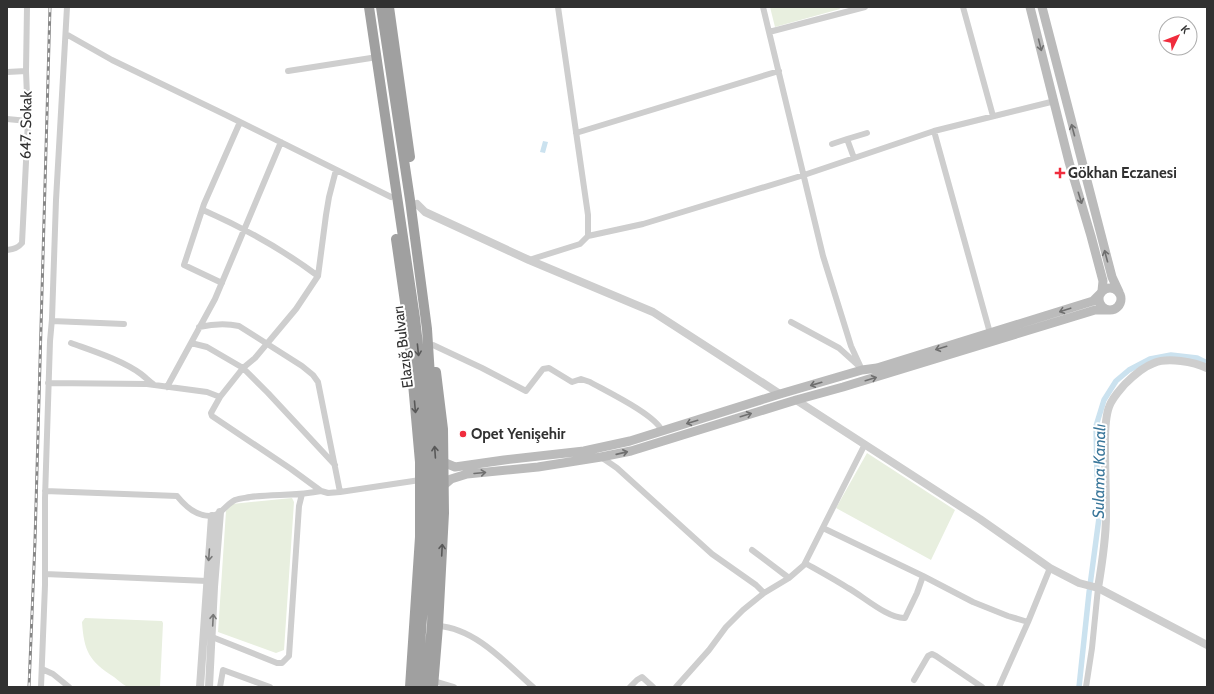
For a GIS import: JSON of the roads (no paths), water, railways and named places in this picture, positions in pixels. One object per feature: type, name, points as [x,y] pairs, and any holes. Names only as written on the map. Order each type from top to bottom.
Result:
[{"type":"highway","points":[[363,7],[407,316],[417,430],[420,480],[420,537],[410,687]]},
{"type":"highway","name":"Elazığ Bulvarı","points":[[369,7],[415,318],[424,399],[427,483],[427,550],[417,687]]},
{"type":"highway","name":"Elazığ Bulvarı","points":[[381,7],[410,200],[427,329],[436,471],[431,685]]},
{"type":"highway","points":[[389,7],[417,204],[422,214],[433,345],[443,429],[444,512],[438,626],[431,685]]},
{"type":"main road","points":[[1030,7],[1069,162],[1103,281],[1099,302],[1106,310]]},
{"type":"main road","points":[[444,485],[451,479],[467,474],[538,467],[601,457],[631,450],[1095,310],[1113,310],[1119,306],[1122,299],[1112,277],[1042,7]]},
{"type":"main road","points":[[444,462],[455,467],[584,451],[630,441],[780,394],[862,370],[877,368],[1092,301],[1109,288],[1113,288],[1119,292]]},
{"type":"street","name":"647. Sokak","points":[[7,250],[13,249],[22,243],[28,121],[26,71],[27,7]]},
{"type":"street","points":[[41,687],[45,574],[45,491],[48,383],[52,321],[56,200],[67,7]]},
{"type":"street","points":[[558,7],[588,215],[588,236]]},
{"type":"street","points":[[763,7],[823,256],[851,346],[862,370]]},
{"type":"street","points":[[769,32],[843,10],[865,7]]},
{"type":"street","points":[[963,7],[993,116]]},
{"type":"street","points":[[66,34],[112,60],[391,197]]},
{"type":"street","points":[[288,71],[371,58]]},
{"type":"street","points":[[7,72],[26,71]]},
{"type":"street","points":[[576,133],[779,71]]},
{"type":"street","points":[[529,260],[580,244],[588,236],[643,224],[804,175],[934,131],[1054,101]]},
{"type":"street","points":[[7,119],[28,121]]},
{"type":"street","points":[[222,282],[184,265],[204,204],[240,122]]},
{"type":"street","points":[[934,131],[990,333]]},
{"type":"street","points":[[832,144],[867,133]]},
{"type":"street","points":[[848,139],[854,158]]},
{"type":"street","points":[[167,386],[215,299],[281,142]]},
{"type":"street","points":[[336,170],[328,203],[318,276],[296,309],[255,358],[243,368],[220,397],[211,412],[212,416],[321,491],[328,493],[340,492],[420,480]]},
{"type":"street","points":[[203,210],[244,230],[289,255],[318,276]]},
{"type":"street","points":[[422,214],[653,312],[780,394]]},
{"type":"street","points":[[52,321],[124,324]]},
{"type":"street","points":[[791,322],[839,348],[862,370]]},
{"type":"street","points":[[199,327],[218,324],[231,324],[239,326],[302,366],[313,375],[318,382],[340,492]]},
{"type":"street","points":[[71,342],[105,355],[140,373],[153,385]]},
{"type":"street","points":[[191,343],[207,348],[243,368],[335,465]]},
{"type":"street","points":[[433,345],[526,391],[545,368],[548,368],[572,382],[581,379],[590,382],[645,414],[657,423],[662,431]]},
{"type":"street","points":[[1086,687],[1092,648],[1096,587],[1104,552],[1106,527],[1106,425],[1109,407],[1114,398],[1130,378],[1155,362],[1168,360],[1183,361],[1207,368]]},
{"type":"street","points":[[48,383],[167,386],[207,392],[220,397]]},
{"type":"street","points":[[796,400],[980,518],[1050,568],[1078,583],[1096,587],[1207,645]]},
{"type":"street","points":[[676,687],[709,650],[726,627],[764,593],[789,578],[805,563],[865,444]]},
{"type":"street","points":[[601,457],[616,468],[712,554],[756,585],[764,593]]},
{"type":"street","points":[[45,491],[177,496],[182,503],[203,516],[212,516],[220,512],[236,499],[302,494],[321,491]]},
{"type":"street","points":[[212,637],[277,663],[282,663],[290,656],[299,506],[302,494]]},
{"type":"street","points":[[209,687],[220,512]]},
{"type":"street","points":[[200,687],[212,516]]},
{"type":"street","points":[[823,528],[973,602],[1028,622]]},
{"type":"street","points":[[752,550],[789,578]]},
{"type":"street","points":[[805,563],[850,588],[882,610],[901,618],[905,618],[918,592],[923,576]]},
{"type":"street","points":[[999,687],[1050,568]]},
{"type":"street","points":[[45,574],[207,581]]},
{"type":"street","points":[[438,626],[446,626],[462,631],[479,641],[495,652],[533,687]]},
{"type":"street","points":[[914,680],[928,656],[932,654],[978,686]]},
{"type":"street","points":[[42,669],[53,674],[69,687]]},
{"type":"street","points":[[220,687],[223,670],[270,687]]},
{"type":"street","points":[[630,687],[642,677],[653,687]]},
{"type":"street","points":[[431,685],[454,687]]},
{"type":"water","points":[[543,141],[548,142],[545,153],[540,152]]},
{"type":"waterway","name":"Sulama Kanalı","points":[[1079,687],[1089,593],[1101,503],[1097,475],[1096,426],[1104,400],[1116,381],[1129,370],[1150,359],[1171,355],[1197,358],[1207,363]]},
{"type":"railway","points":[[29,687],[35,541],[50,7]]},
{"type":"place","name":"Gökhan Eczanesi","points":[[1060,173]]},
{"type":"place","name":"Opet Yenişehir","points":[[463,434]]}]
